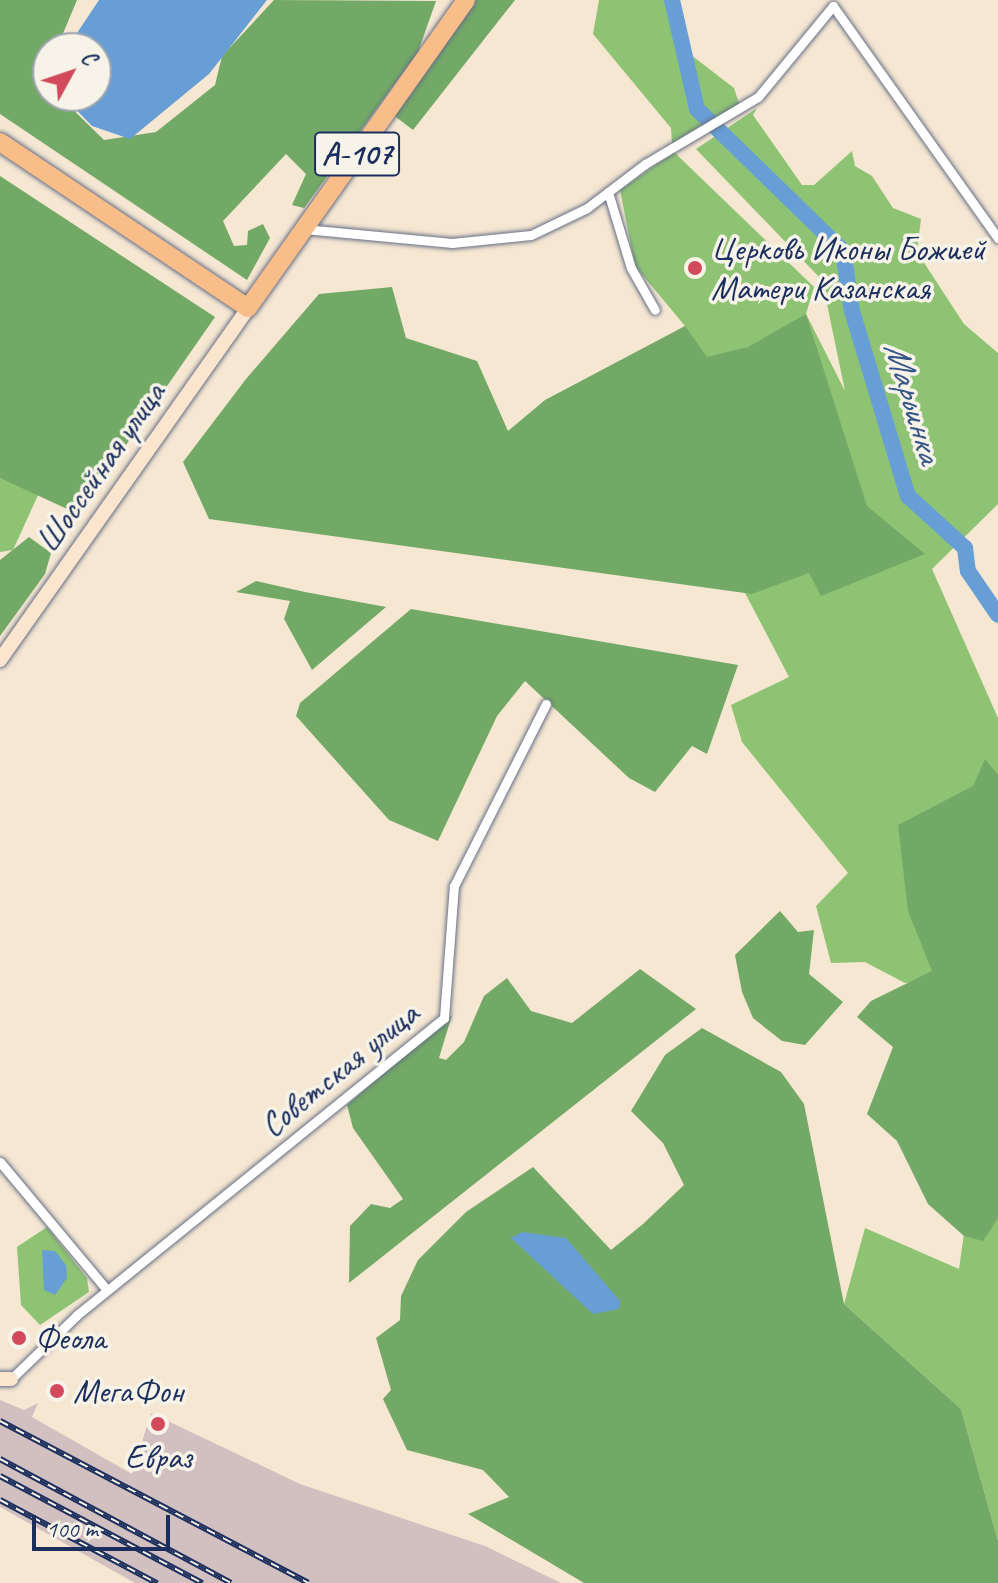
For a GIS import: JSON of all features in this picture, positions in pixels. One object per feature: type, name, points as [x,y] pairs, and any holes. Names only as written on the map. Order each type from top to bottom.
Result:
[{"type":"highway","name":"А-107","points":[[248,308],[460,2]]},
{"type":"highway","points":[[0,142],[248,308]]},
{"type":"street","points":[[303,229],[506,243],[559,223],[714,128],[784,73],[835,3],[998,238]]},
{"type":"street","points":[[608,192],[631,268],[655,310]]},
{"type":"street","name":"Шоссейная улица","points":[[0,660],[248,308]]},
{"type":"street","name":"Советская улица","points":[[5,1379],[107,1290],[444,1018],[454,886],[546,704]]},
{"type":"street","points":[[0,1162],[107,1290]]},
{"type":"shaded area","points":[[0,1400],[24,1410],[38,1403],[32,1417],[132,1474],[151,1413],[300,1484],[485,1546],[561,1583],[135,1583],[0,1507]]},
{"type":"green space","points":[[0,0],[77,0],[64,32],[32,32],[32,112],[75,112],[104,140],[156,132],[215,85],[222,56],[274,0],[436,1],[418,52],[304,208],[292,205],[306,174],[286,154],[223,221],[234,246],[247,245],[248,231],[263,224],[270,238],[247,280],[0,114]]},
{"type":"green space","points":[[476,0],[515,0],[413,130],[392,114]]},
{"type":"green space","points":[[599,0],[675,0],[691,55],[734,88],[740,106],[672,145],[671,128],[593,34]]},
{"type":"green space","points":[[757,108],[753,115],[802,185],[814,185],[852,151],[855,166],[872,176],[893,208],[921,219],[917,252],[964,324],[998,353],[998,504],[932,569],[998,718],[998,885],[967,975],[905,983],[865,962],[831,963],[816,906],[848,873],[742,742],[731,705],[789,677],[685,478],[645,350],[685,326],[635,266],[620,190],[674,152],[814,287],[806,314],[845,391],[822,280],[696,149]]},
{"type":"green space","points":[[0,176],[215,317],[78,514],[0,478]]},
{"type":"green space","points":[[392,287],[406,338],[477,361],[508,431],[545,400],[685,326],[707,357],[748,347],[806,314],[867,506],[925,554],[821,596],[809,573],[752,594],[209,519],[183,462],[246,379],[319,294]]},
{"type":"green space","points":[[0,478],[39,493],[13,550],[0,552]]},
{"type":"green space","points":[[29,537],[51,553],[45,574],[0,636],[0,560]]},
{"type":"green space","points":[[256,581],[386,607],[312,670],[284,619],[290,601],[236,592]]},
{"type":"green space","points":[[411,609],[738,665],[707,754],[692,746],[655,792],[629,778],[525,681],[497,716],[438,841],[389,820],[296,716],[300,703]]},
{"type":"green space","points":[[985,759],[998,775],[998,1218],[983,1241],[964,1236],[928,1204],[897,1141],[867,1114],[893,1047],[857,1017],[871,1001],[932,971],[908,911],[898,825],[973,786]]},
{"type":"green space","points":[[780,911],[798,932],[814,930],[809,974],[843,1002],[805,1045],[782,1041],[753,1018],[742,992],[735,955]]},
{"type":"green space","points":[[640,969],[696,1009],[349,1283],[350,1226],[371,1204],[390,1208],[403,1199],[353,1128],[347,1105],[452,1015],[439,1058],[446,1060],[464,1042],[484,996],[507,978],[531,1011],[572,1023]]},
{"type":"green space","points":[[998,990],[998,1541],[961,1409],[844,1304],[865,1228],[959,1269]]},
{"type":"green space","points":[[702,1028],[781,1072],[804,1104],[844,1304],[961,1409],[998,1541],[998,1583],[584,1583],[468,1514],[509,1497],[483,1470],[407,1450],[383,1399],[391,1390],[376,1338],[400,1320],[401,1296],[418,1260],[466,1212],[533,1167],[611,1250],[643,1224],[684,1185],[663,1143],[631,1111],[665,1055]]},
{"type":"green space","points":[[47,1227],[87,1278],[89,1292],[40,1325],[21,1305],[17,1247]]},
{"type":"water","points":[[99,0],[267,0],[209,74],[130,139],[92,126],[78,112],[112,112],[112,32],[78,32]]},
{"type":"water","points":[[522,1232],[566,1238],[620,1301],[619,1309],[593,1314],[511,1238]]},
{"type":"water","points":[[42,1250],[55,1251],[66,1265],[67,1278],[55,1295],[44,1290]]},
{"type":"waterway","name":"Марьинка","points":[[672,0],[697,109],[843,251],[852,311],[908,496],[965,548],[968,571],[998,615]]},
{"type":"railway","points":[[0,1421],[308,1583]]},
{"type":"railway","points":[[0,1459],[231,1583]]},
{"type":"railway","points":[[0,1476],[202,1583]]},
{"type":"railway","points":[[0,1500],[157,1583]]},
{"type":"place","name":"Церковь Иконы Божией Матери Казанская","points":[[695,268]]},
{"type":"place","name":"Феола","points":[[19,1338]]},
{"type":"place","name":"МегаФон","points":[[57,1391]]},
{"type":"place","name":"Евраз","points":[[158,1424]]}]
